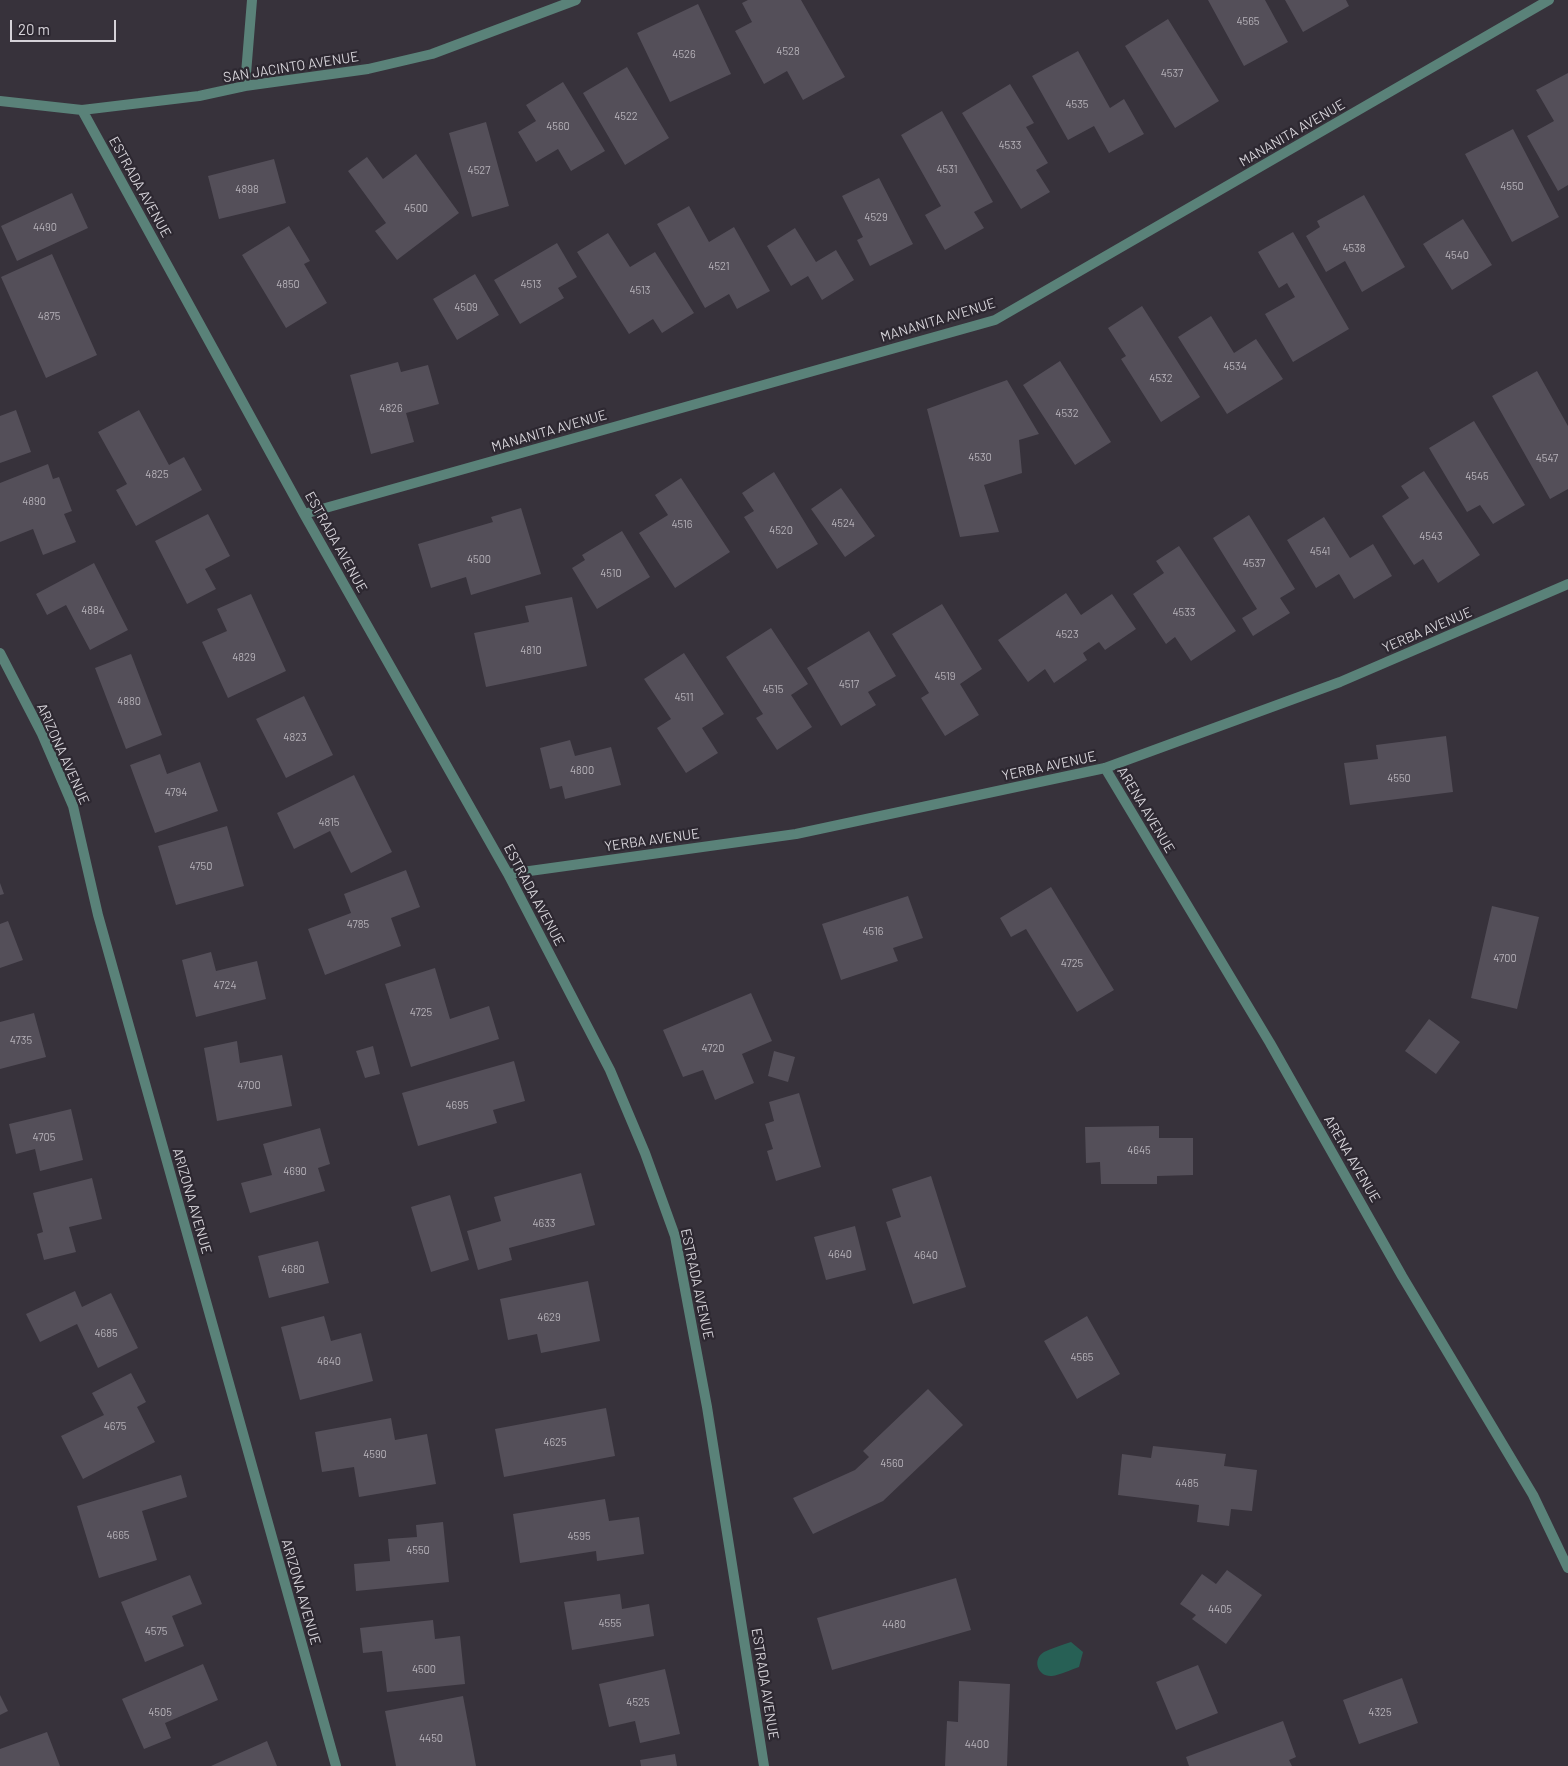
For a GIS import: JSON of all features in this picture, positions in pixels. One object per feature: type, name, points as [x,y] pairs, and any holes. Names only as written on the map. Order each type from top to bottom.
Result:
[{"type":"street","points":[[245,86],[252,0]]},
{"type":"street","name":"SAN JACINTO AVENUE","points":[[0,101],[82,110],[199,96],[245,86],[368,68],[432,54],[576,0]]},
{"type":"street","name":"MANANITA AVENUE","points":[[304,514],[995,320],[1549,0]]},
{"type":"street","name":"ESTRADA AVENUE","points":[[82,110],[304,514],[508,874],[610,1070],[645,1153],[675,1236],[707,1407],[764,1766]]},
{"type":"street","name":"YERBA AVENUE","points":[[508,874],[796,834],[1105,768],[1340,682],[1568,584]]},
{"type":"street","name":"ARIZONA AVENUE","points":[[0,654],[42,734],[73,806],[98,915],[336,1766]]},
{"type":"street","name":"ARENA AVENUE","points":[[1105,768],[1270,1043],[1402,1276],[1533,1495],[1568,1568]]},
{"type":"shaded area","points":[[1071,1642],[1083,1652],[1079,1667],[1052,1676],[1043,1674],[1037,1663],[1040,1655]]},
{"type":"building","points":[[748,0],[801,0],[845,77],[803,100],[787,71],[764,84],[735,31],[752,22],[742,3]]},
{"type":"building","points":[[1208,0],[1265,0],[1288,42],[1244,66]]},
{"type":"building","points":[[1285,0],[1346,0],[1349,6],[1303,32]]},
{"type":"building","points":[[698,4],[731,74],[670,102],[637,33]]},
{"type":"building","points":[[1168,19],[1219,101],[1175,128],[1125,46]]},
{"type":"building","points":[[1078,51],[1110,108],[1124,99],[1144,134],[1109,153],[1094,126],[1068,140],[1032,76]]},
{"type":"building","points":[[627,67],[669,138],[625,165],[583,93]]},
{"type":"building","points":[[1568,73],[1568,185],[1558,191],[1527,136],[1554,121],[1536,90]]},
{"type":"building","points":[[563,82],[605,151],[571,171],[558,149],[536,162],[518,132],[536,121],[526,105]]},
{"type":"building","points":[[1010,84],[1034,123],[1026,127],[1048,163],[1036,170],[1050,192],[1021,209],[962,113]]},
{"type":"building","points":[[942,111],[993,202],[974,212],[984,228],[945,250],[925,215],[941,206],[901,135]]},
{"type":"building","points":[[486,122],[509,206],[472,217],[449,133]]},
{"type":"building","points":[[1513,129],[1559,217],[1512,242],[1465,154]]},
{"type":"building","points":[[416,154],[459,213],[397,260],[375,231],[386,223],[348,171],[367,157],[383,179]]},
{"type":"building","points":[[274,159],[286,203],[219,219],[208,176]]},
{"type":"building","points":[[879,178],[913,244],[870,266],[857,240],[863,237],[842,196]]},
{"type":"building","points":[[72,193],[88,228],[17,261],[1,226]]},
{"type":"building","points":[[1364,195],[1405,267],[1362,292],[1345,261],[1326,272],[1306,236],[1320,227],[1317,221]]},
{"type":"building","points":[[689,206],[709,242],[734,227],[770,291],[737,309],[729,294],[705,308],[657,224]]},
{"type":"building","points":[[1463,219],[1492,265],[1452,290],[1423,244]]},
{"type":"building","points":[[289,226],[310,261],[304,264],[327,303],[286,328],[242,255]]},
{"type":"building","points":[[795,228],[816,262],[836,250],[854,280],[822,300],[808,276],[791,286],[767,246]]},
{"type":"building","points":[[1293,232],[1349,329],[1293,362],[1265,314],[1295,297],[1287,283],[1279,288],[1258,252]]},
{"type":"building","points":[[608,233],[630,267],[655,252],[694,313],[662,333],[653,319],[629,334],[577,252]]},
{"type":"building","points":[[557,243],[577,277],[558,288],[564,298],[520,324],[494,280]]},
{"type":"building","points":[[52,254],[97,355],[46,378],[1,277]]},
{"type":"building","points":[[475,274],[499,315],[457,340],[433,299]]},
{"type":"building","points":[[1142,306],[1200,397],[1161,422],[1121,359],[1126,356],[1108,328]]},
{"type":"building","points":[[1211,316],[1234,353],[1256,339],[1283,379],[1227,414],[1178,337]]},
{"type":"building","points":[[1060,361],[1111,442],[1075,465],[1023,385]]},
{"type":"building","points":[[398,362],[401,372],[428,365],[439,404],[406,413],[414,442],[371,454],[350,375]]},
{"type":"building","points":[[1537,371],[1568,426],[1568,489],[1550,499],[1492,396]]},
{"type":"building","points":[[1007,380],[1039,434],[1019,440],[1022,473],[984,485],[999,532],[960,537],[927,409]]},
{"type":"building","points":[[16,410],[31,452],[0,463],[0,416]]},
{"type":"building","points":[[139,410],[169,465],[184,457],[202,490],[136,526],[116,490],[127,484],[98,432]]},
{"type":"building","points":[[1474,421],[1525,505],[1493,524],[1480,505],[1467,512],[1429,448]]},
{"type":"building","points":[[48,464],[53,479],[59,477],[72,511],[64,514],[76,542],[43,555],[33,529],[0,542],[0,483]]},
{"type":"building","points":[[1424,471],[1480,555],[1438,583],[1423,559],[1414,565],[1382,516],[1409,498],[1401,486]]},
{"type":"building","points":[[774,472],[818,544],[777,569],[744,517],[754,511],[742,493]]},
{"type":"building","points":[[681,478],[730,552],[675,588],[639,533],[668,515],[655,495]]},
{"type":"building","points":[[841,488],[875,536],[845,557],[811,509]]},
{"type":"building","points":[[521,508],[541,574],[471,595],[466,577],[431,588],[418,544],[493,522],[491,517]]},
{"type":"building","points":[[208,514],[230,556],[205,569],[216,589],[187,604],[155,541]]},
{"type":"building","points":[[1249,515],[1295,589],[1280,598],[1290,613],[1253,636],[1242,618],[1257,609],[1213,538]]},
{"type":"building","points":[[1324,517],[1350,558],[1373,544],[1392,576],[1354,599],[1339,574],[1316,588],[1287,540]]},
{"type":"building","points":[[622,531],[650,577],[597,609],[572,568],[585,560],[582,555]]},
{"type":"building","points":[[1179,546],[1236,631],[1191,661],[1175,637],[1166,644],[1133,594],[1164,573],[1156,561]]},
{"type":"building","points":[[94,563],[128,630],[90,650],[66,605],[47,615],[36,594]]},
{"type":"building","points":[[1066,593],[1081,615],[1112,594],[1136,629],[1105,650],[1099,642],[1083,653],[1087,660],[1054,683],[1045,669],[1028,682],[998,640]]},
{"type":"building","points":[[251,594],[286,671],[228,698],[202,642],[227,631],[217,609]]},
{"type":"building","points":[[572,597],[587,666],[486,687],[474,633],[529,622],[525,606]]},
{"type":"building","points":[[942,604],[982,669],[960,684],[979,715],[945,736],[921,698],[929,693],[892,634]]},
{"type":"building","points":[[771,628],[808,684],[791,695],[812,727],[777,750],[756,718],[763,714],[726,657]]},
{"type":"building","points":[[869,631],[896,676],[868,692],[876,705],[841,726],[807,668]]},
{"type":"building","points":[[684,653],[724,714],[702,728],[718,753],[686,773],[657,728],[671,719],[644,679]]},
{"type":"building","points":[[131,654],[162,735],[126,749],[95,668]]},
{"type":"building","points":[[304,696],[333,755],[286,778],[256,719]]},
{"type":"building","points":[[1446,736],[1453,792],[1350,805],[1344,763],[1378,759],[1376,745]]},
{"type":"building","points":[[570,740],[575,756],[611,747],[621,785],[565,799],[562,786],[550,789],[540,748]]},
{"type":"building","points":[[160,754],[167,774],[200,762],[218,811],[155,833],[130,765]]},
{"type":"building","points":[[354,775],[392,852],[351,873],[330,831],[294,849],[277,813]]},
{"type":"building","points":[[227,826],[244,886],[176,905],[158,846]]},
{"type":"building","points":[[406,870],[420,907],[391,918],[401,946],[325,975],[308,929],[351,913],[344,894]]},
{"type":"building","points":[[0,883],[4,894],[0,895]]},
{"type":"building","points":[[1051,887],[1114,990],[1077,1012],[1026,929],[1011,937],[1000,918]]},
{"type":"building","points":[[908,896],[923,938],[893,948],[898,961],[841,980],[822,924]]},
{"type":"building","points":[[1492,906],[1539,917],[1517,1009],[1471,998]]},
{"type":"building","points":[[8,921],[23,960],[0,968],[0,924]]},
{"type":"building","points":[[211,952],[216,971],[257,961],[266,999],[196,1017],[182,960]]},
{"type":"building","points":[[435,968],[450,1019],[489,1006],[499,1039],[411,1067],[385,984]]},
{"type":"building","points":[[751,993],[772,1041],[742,1054],[754,1083],[715,1100],[703,1070],[683,1077],[663,1030]]},
{"type":"building","points":[[34,1013],[46,1057],[0,1069],[0,1022]]},
{"type":"building","points":[[1429,1019],[1460,1042],[1436,1074],[1405,1051]]},
{"type":"building","points":[[237,1041],[240,1063],[282,1055],[292,1106],[217,1121],[204,1048]]},
{"type":"building","points":[[373,1046],[380,1074],[365,1078],[356,1051]]},
{"type":"building","points":[[774,1051],[795,1057],[788,1082],[768,1076]]},
{"type":"building","points":[[514,1061],[525,1101],[493,1110],[497,1123],[418,1146],[402,1093]]},
{"type":"building","points":[[799,1093],[821,1167],[776,1181],[767,1151],[773,1149],[765,1124],[774,1121],[769,1102]]},
{"type":"building","points":[[71,1109],[83,1160],[40,1171],[35,1149],[16,1154],[9,1124]]},
{"type":"building","points":[[1159,1126],[1159,1138],[1193,1138],[1193,1175],[1157,1176],[1157,1184],[1101,1184],[1100,1162],[1086,1163],[1085,1127]]},
{"type":"building","points":[[320,1128],[330,1164],[318,1168],[325,1191],[250,1213],[241,1183],[272,1175],[263,1144]]},
{"type":"building","points":[[581,1173],[595,1225],[509,1248],[512,1260],[478,1270],[467,1231],[501,1221],[494,1197]]},
{"type":"building","points":[[931,1176],[966,1287],[913,1304],[886,1222],[901,1217],[892,1189]]},
{"type":"building","points":[[92,1178],[102,1219],[69,1227],[76,1252],[44,1260],[37,1234],[43,1232],[33,1193]]},
{"type":"building","points":[[450,1195],[469,1260],[431,1272],[411,1207]]},
{"type":"building","points":[[855,1226],[866,1270],[826,1280],[814,1237]]},
{"type":"building","points":[[318,1241],[329,1283],[269,1298],[258,1256]]},
{"type":"building","points":[[588,1281],[600,1341],[541,1353],[537,1334],[508,1340],[500,1299]]},
{"type":"building","points":[[75,1291],[82,1307],[111,1293],[138,1348],[98,1368],[77,1324],[40,1342],[26,1314]]},
{"type":"building","points":[[324,1316],[331,1341],[361,1333],[373,1381],[300,1400],[281,1327]]},
{"type":"building","points":[[1087,1316],[1120,1374],[1077,1399],[1044,1341]]},
{"type":"building","points":[[131,1373],[146,1402],[137,1407],[155,1442],[83,1479],[61,1436],[104,1415],[92,1393]]},
{"type":"building","points":[[928,1389],[963,1425],[883,1501],[813,1534],[793,1498],[855,1470],[869,1457],[863,1451]]},
{"type":"building","points":[[606,1408],[615,1456],[504,1477],[495,1429]]},
{"type":"building","points":[[391,1418],[395,1440],[427,1434],[436,1484],[359,1497],[354,1467],[322,1472],[315,1432]]},
{"type":"building","points":[[1153,1446],[1226,1454],[1224,1466],[1257,1470],[1252,1511],[1231,1509],[1229,1526],[1197,1522],[1199,1505],[1118,1495],[1122,1454],[1151,1458]]},
{"type":"building","points":[[181,1475],[187,1497],[142,1511],[157,1560],[99,1578],[77,1506]]},
{"type":"building","points":[[605,1499],[609,1521],[639,1517],[644,1554],[597,1561],[596,1551],[520,1563],[513,1514]]},
{"type":"building","points":[[443,1522],[449,1582],[356,1591],[354,1564],[390,1561],[388,1539],[417,1537],[416,1525]]},
{"type":"building","points":[[1227,1570],[1262,1595],[1226,1644],[1192,1619],[1196,1615],[1180,1604],[1202,1574],[1216,1584]]},
{"type":"building","points":[[190,1575],[202,1604],[172,1616],[184,1646],[145,1662],[121,1602]]},
{"type":"building","points":[[956,1578],[971,1630],[832,1670],[817,1618]]},
{"type":"building","points":[[620,1594],[622,1609],[649,1604],[654,1636],[572,1650],[564,1602]]},
{"type":"building","points":[[433,1620],[435,1639],[460,1636],[465,1684],[387,1692],[382,1651],[363,1653],[360,1628]]},
{"type":"building","points":[[203,1664],[218,1700],[165,1723],[171,1738],[144,1749],[122,1699]]},
{"type":"building","points":[[1198,1665],[1218,1713],[1176,1730],[1156,1682]]},
{"type":"building","points":[[665,1669],[680,1734],[640,1743],[635,1721],[609,1727],[599,1684]]},
{"type":"building","points":[[1402,1678],[1418,1723],[1359,1744],[1343,1700]]},
{"type":"building","points":[[959,1681],[1010,1684],[1007,1766],[945,1766],[947,1721],[958,1722]]},
{"type":"building","points":[[0,1695],[8,1711],[0,1715]]},
{"type":"building","points":[[463,1696],[476,1766],[396,1766],[385,1711]]},
{"type":"building","points":[[1283,1721],[1296,1757],[1289,1760],[1292,1766],[1189,1766],[1186,1757]]},
{"type":"building","points":[[47,1732],[60,1766],[0,1766],[0,1749]]},
{"type":"building","points":[[267,1741],[277,1766],[211,1766]]},
{"type":"building","points":[[675,1754],[677,1766],[641,1766],[640,1760]]}]
